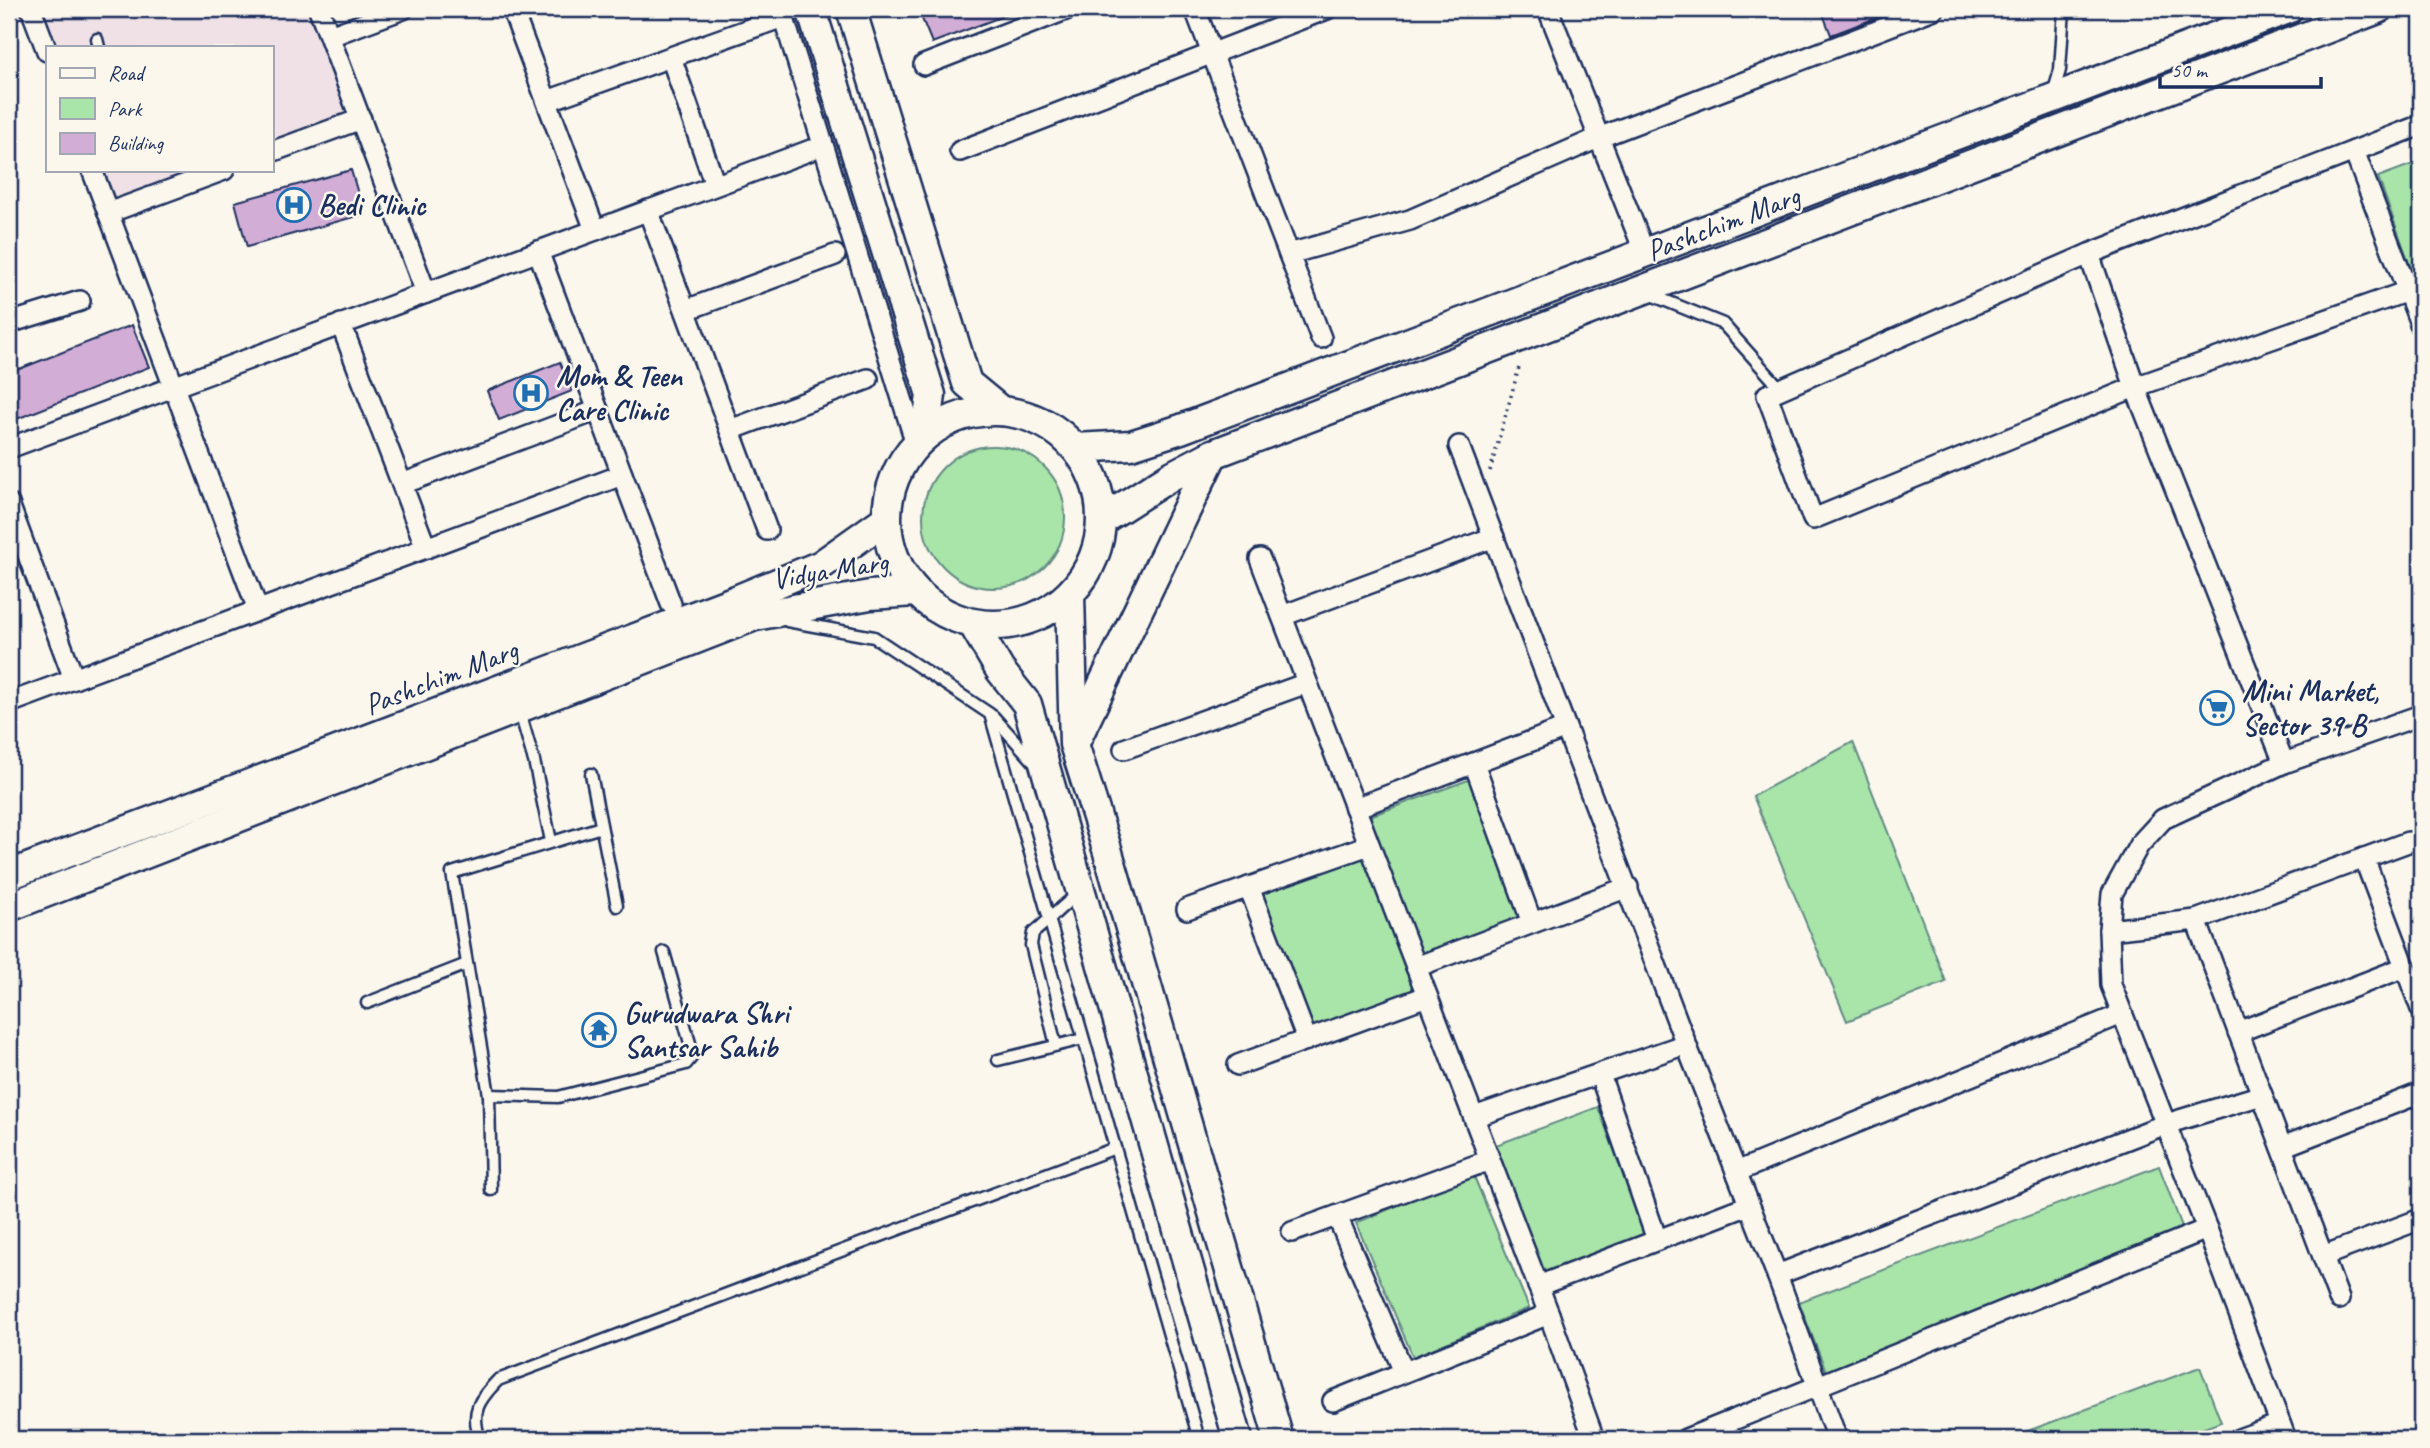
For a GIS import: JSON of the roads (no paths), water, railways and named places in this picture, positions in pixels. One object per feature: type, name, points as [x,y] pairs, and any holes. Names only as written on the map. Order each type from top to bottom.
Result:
[{"type":"main road","points":[[811,9],[930,395],[921,440]]},
{"type":"main road","points":[[851,9],[967,383],[1001,411]]},
{"type":"main road","name":"Pashchim Marg","points":[[1076,448],[1131,445],[1181,429],[2288,9]]},
{"type":"main road","name":"Pashchim Marg","points":[[1102,520],[1171,476],[1213,454],[2378,9]]},
{"type":"main road","name":"Vidya Marg","points":[[1001,411],[1034,419],[1049,426],[1076,448],[1095,482],[1102,520],[1093,560],[1087,573],[1070,595],[1042,615],[1008,625],[973,624],[952,617],[915,592],[894,558],[886,519],[893,481],[901,464],[921,440],[949,421],[975,413],[1001,411]]},
{"type":"main road","points":[[1074,744],[1213,454]]},
{"type":"main road","name":"Pashchim Marg","points":[[9,875],[736,600],[821,565],[886,519]]},
{"type":"main road","name":"Vidya Marg","points":[[755,616],[870,595],[915,592]]},
{"type":"main road","points":[[1070,595],[1074,744],[1108,849],[1279,1439]]},
{"type":"main road","name":"Pashchim Marg","points":[[9,907],[755,616]]},
{"type":"main road","points":[[973,624],[1000,670],[1027,704],[1238,1439]]},
{"type":"street","points":[[32,9],[46,48]]},
{"type":"street","points":[[319,9],[426,293]]},
{"type":"street","points":[[330,36],[403,9]]},
{"type":"street","points":[[512,9],[595,230]]},
{"type":"street","points":[[924,65],[1068,9]]},
{"type":"street","points":[[1195,9],[1321,338]]},
{"type":"street","points":[[960,151],[1327,9]]},
{"type":"street","points":[[1548,9],[1639,238]]},
{"type":"street","points":[[1289,254],[1410,220],[1598,138],[1934,9]]},
{"type":"street","points":[[547,101],[671,57],[782,13],[921,440]]},
{"type":"street","points":[[671,57],[715,186]]},
{"type":"street","points":[[273,151],[361,119]]},
{"type":"street","points":[[2407,291],[2135,387],[1813,519],[1767,395],[2089,254],[2421,125]]},
{"type":"street","points":[[9,448],[811,150]]},
{"type":"street","points":[[2354,151],[2421,326]]},
{"type":"street","points":[[93,172],[258,610]]},
{"type":"street","points":[[108,213],[219,172]]},
{"type":"street","points":[[648,210],[767,530]]},
{"type":"street","points":[[538,251],[671,604]]},
{"type":"street","points":[[2089,254],[2135,387],[2284,763]]},
{"type":"street","points":[[686,310],[835,255]]},
{"type":"street","points":[[9,323],[80,301]]},
{"type":"street","points":[[341,324],[426,548]]},
{"type":"street","points":[[730,430],[869,379]]},
{"type":"street","points":[[402,484],[598,410]]},
{"type":"street","points":[[1460,446],[1686,1044],[1777,1275],[1837,1439]]},
{"type":"street","points":[[9,703],[622,475]]},
{"type":"street","points":[[9,504],[13,530],[74,679]]},
{"type":"street","points":[[1282,616],[1494,537]]},
{"type":"street","points":[[1260,559],[1549,1314],[1594,1439]]},
{"type":"street","points":[[1125,749],[1307,683]]},
{"type":"street","points":[[2239,1439],[2283,1432],[2207,1228],[2111,985],[2109,930],[2112,894],[2139,845],[2163,819],[2284,763],[2421,715]]},
{"type":"street","points":[[1355,808],[1566,728]]},
{"type":"street","points":[[1474,763],[1532,923]]},
{"type":"street","points":[[2109,930],[2196,920],[2409,842]]},
{"type":"street","points":[[1187,909],[1369,845]]},
{"type":"street","points":[[2364,858],[2421,1009]]},
{"type":"street","points":[[1249,887],[1307,1040]]},
{"type":"street","points":[[1416,967],[1628,887]]},
{"type":"street","points":[[2196,920],[2339,1299]]},
{"type":"street","points":[[2238,1032],[2405,967]]},
{"type":"street","points":[[1238,1065],[1427,996]]},
{"type":"street","points":[[1736,1172],[2122,1014]]},
{"type":"street","points":[[1474,1117],[1686,1044]]},
{"type":"street","points":[[1600,1074],[1657,1240]]},
{"type":"street","points":[[2281,1147],[2421,1094]]},
{"type":"street","points":[[1777,1275],[2166,1124],[2262,1095]]},
{"type":"street","points":[[1292,1232],[1490,1160]]},
{"type":"street","points":[[1538,1286],[1749,1205]]},
{"type":"street","points":[[1337,1216],[1404,1372]]},
{"type":"street","points":[[2323,1256],[2421,1219]]},
{"type":"street","points":[[1686,1439],[2207,1228]]},
{"type":"street","points":[[1333,1401],[1549,1314]]},
{"type":"lane","points":[[2052,98],[2060,70],[2064,9]]},
{"type":"lane","points":[[1640,290],[1723,324],[1781,389]]},
{"type":"lane","points":[[755,616],[874,637],[990,713],[1047,777]]},
{"type":"lane","points":[[519,709],[534,761],[551,841]]},
{"type":"lane","points":[[990,713],[1199,1439]]},
{"type":"lane","points":[[591,774],[617,906]]},
{"type":"lane","points":[[491,1190],[489,1095],[452,873],[601,827]]},
{"type":"lane","points":[[1056,1045],[1031,945],[1033,933],[1080,893]]},
{"type":"lane","points":[[489,1095],[558,1097],[686,1064],[692,1051],[664,953]]},
{"type":"lane","points":[[367,1003],[467,964]]},
{"type":"lane","points":[[998,1060],[1083,1039]]},
{"type":"lane","points":[[480,1439],[474,1420],[480,1400],[498,1380],[1115,1148]]},
{"type":"place","name":"Bedi Clinic","points":[[294,205]]},
{"type":"place","name":"Mom & Teen Care Clinic","points":[[531,393]]},
{"type":"place","name":"Mini Market, Sector 39 B","points":[[2217,708]]},
{"type":"place","name":"Gurudwara Shri Santsar Sahib","points":[[599,1030]]}]
